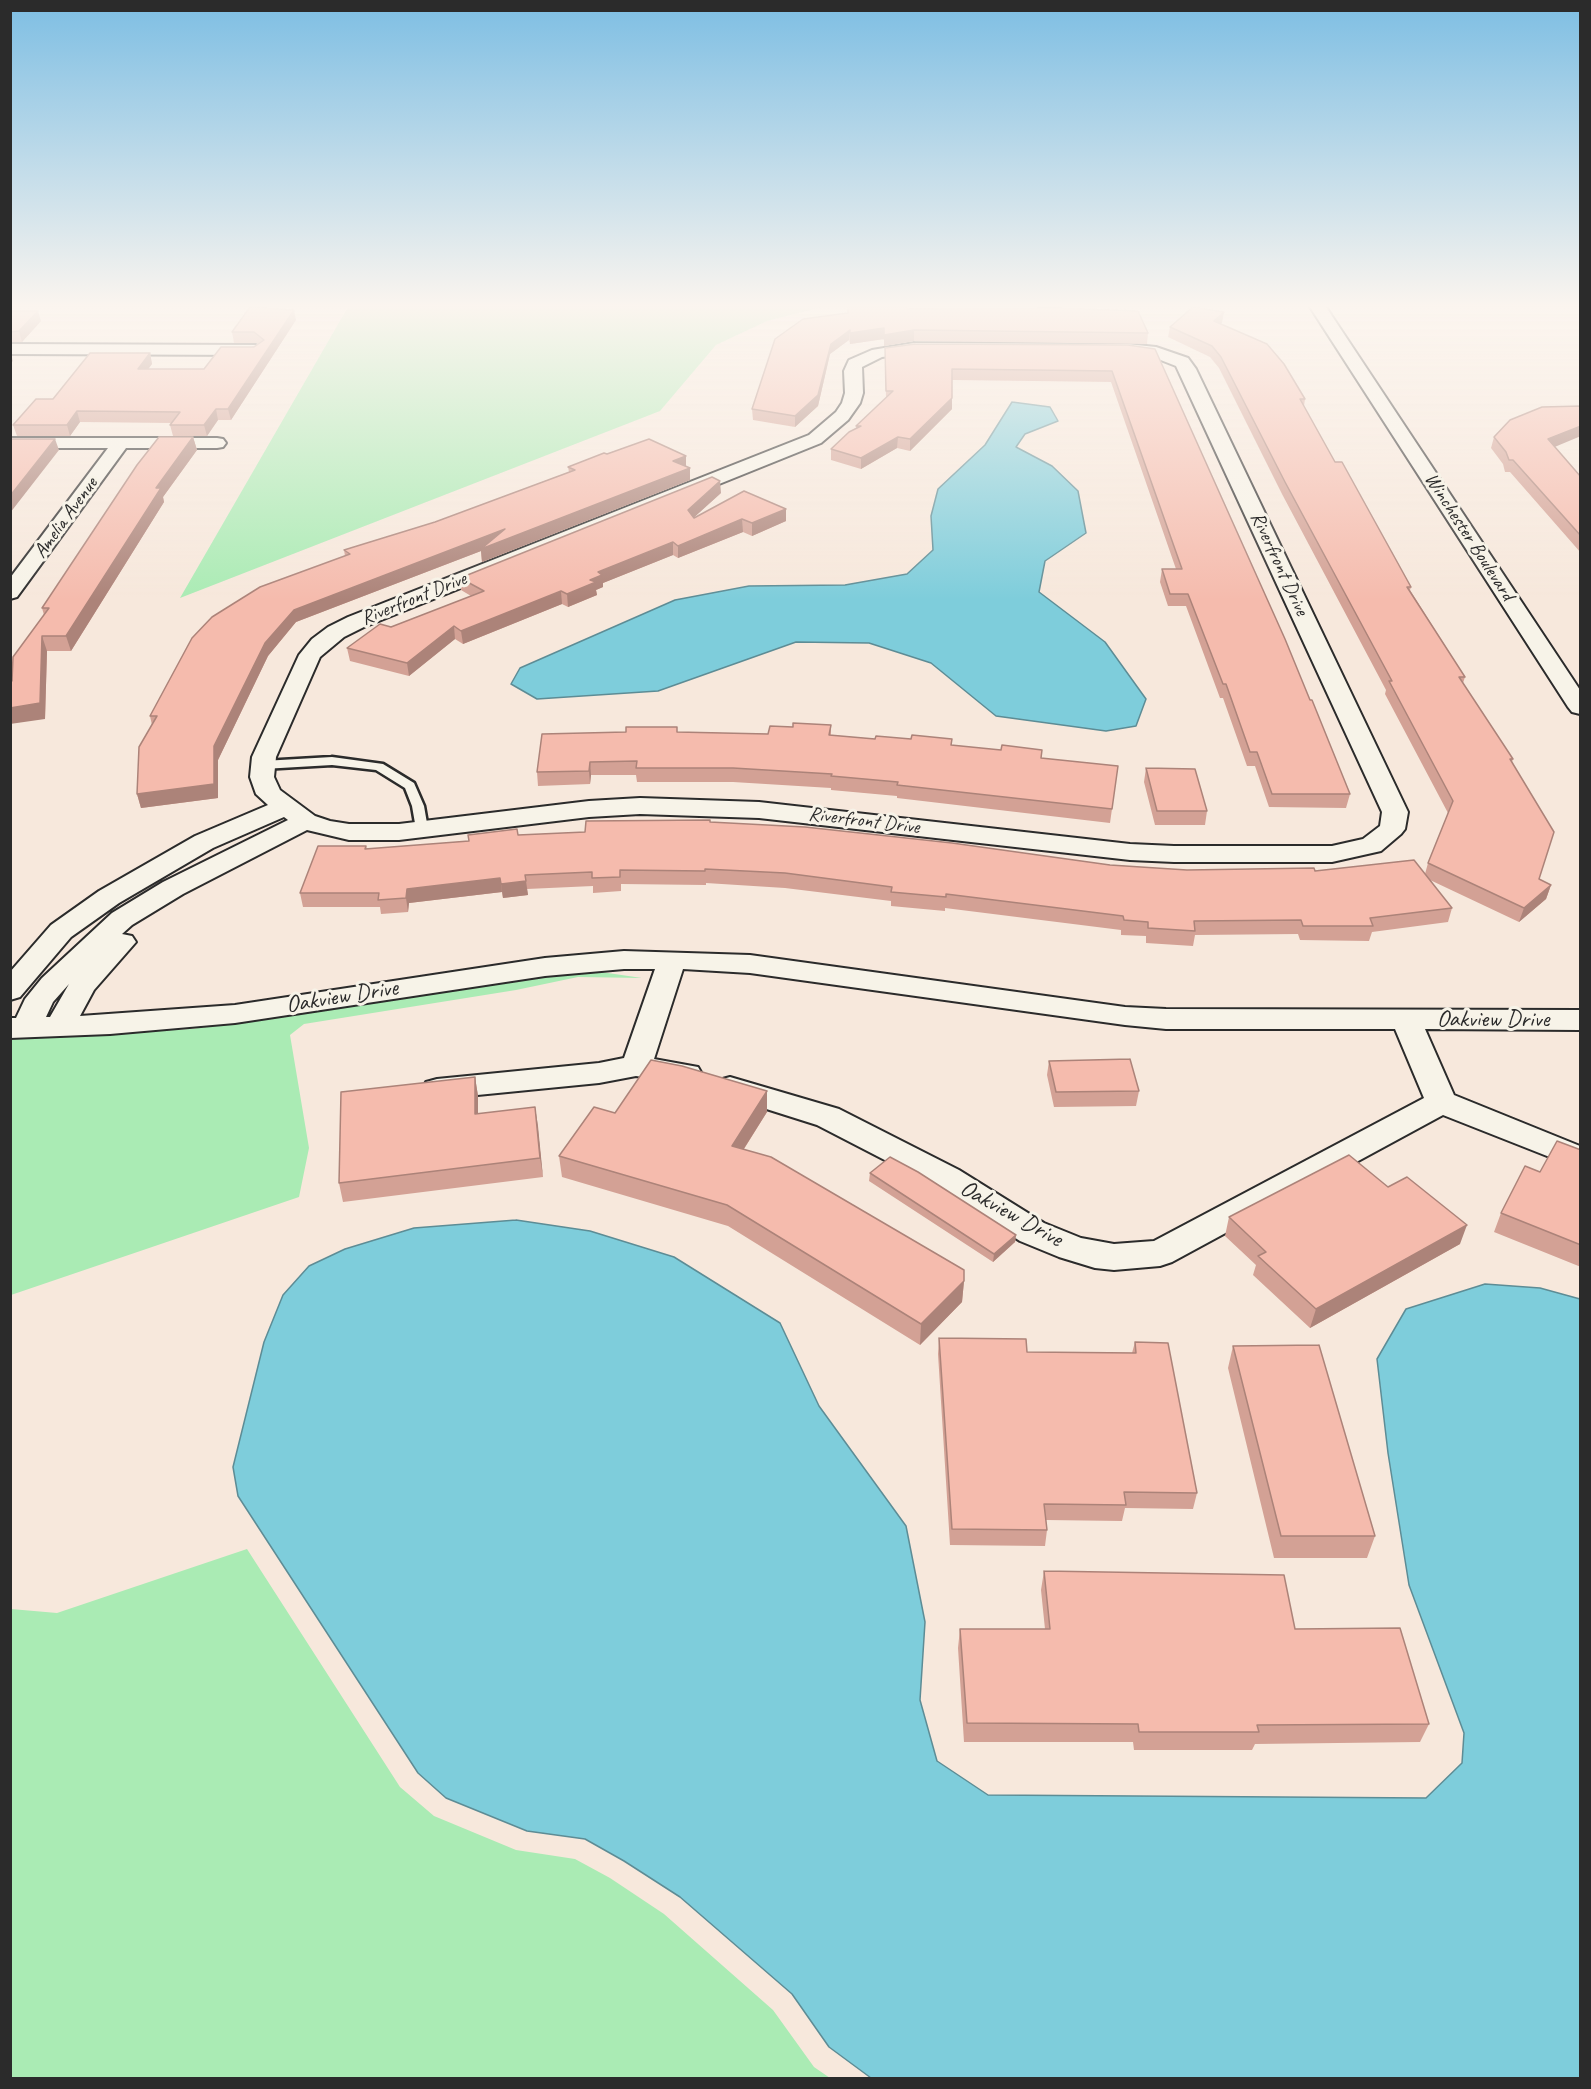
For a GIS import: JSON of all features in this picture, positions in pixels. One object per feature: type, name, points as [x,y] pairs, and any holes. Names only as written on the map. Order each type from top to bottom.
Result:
[{"type":"street","name":"Riverfront Drive","points":[[263,765],[264,757],[310,655],[336,632],[356,622],[815,439],[842,416],[850,404]]},
{"type":"street","name":"Riverfront Drive","points":[[305,819],[349,832],[422,829],[589,809],[640,806],[708,807],[800,814],[1130,852],[1332,854],[1372,845],[1392,829],[1395,812],[1205,404]]},
{"type":"street","name":"Winchester Boulevard","points":[[1382,404],[1581,707]]},
{"type":"street","points":[[10,442],[217,443]]},
{"type":"street","name":"Amelia Avenue","points":[[10,593],[121,443]]},
{"type":"street","points":[[263,765],[262,777],[269,794],[305,819]]},
{"type":"street","points":[[10,991],[61,931],[108,897],[146,874],[204,842],[305,819]]},
{"type":"street","points":[[18,1028],[69,966],[122,919],[181,892],[305,819]]},
{"type":"street","points":[[146,874],[181,892]]},
{"type":"street","points":[[60,1026],[82,986],[122,942],[165,910],[181,892]]},
{"type":"street","name":"Oakview Drive","points":[[18,1028],[235,1014],[545,966],[624,960],[672,960],[769,966],[1125,1016],[1166,1019],[1581,1020]]},
{"type":"street","points":[[636,1066],[672,960]]},
{"type":"street","name":"Oakview Drive","points":[[408,1092],[525,1078],[599,1073],[636,1066],[686,1074],[828,1117],[947,1178],[1032,1232],[1071,1248],[1095,1255],[1114,1257],[1160,1253],[1441,1102],[1406,1019]]},
{"type":"street","points":[[1441,1102],[1581,1158]]},
{"type":"lane","points":[[263,765],[332,761],[379,767],[410,786],[418,806],[422,829]]},
{"type":"green space","points":[[292,404],[666,404],[660,411],[180,598]]},
{"type":"green space","points":[[594,971],[642,978],[578,977],[516,990],[304,1024],[290,1035],[309,1148],[299,1197],[11,1295],[10,1039],[191,1029]]},
{"type":"green space","points":[[247,1549],[400,1787],[434,1816],[516,1850],[575,1859],[610,1878],[664,1914],[773,2010],[814,2067],[830,2078],[11,2078],[11,1609],[57,1613]]},
{"type":"water","points":[[1010,404],[1050,407],[1058,421],[1025,434],[1016,447],[1052,466],[1078,491],[1086,533],[1045,561],[1039,592],[1105,642],[1146,699],[1136,726],[1106,731],[996,716],[931,663],[869,643],[796,642],[658,691],[537,699],[511,684],[520,668],[675,600],[749,586],[845,585],[907,574],[933,550],[931,516],[938,489],[985,445]]},
{"type":"water","points":[[516,1220],[590,1231],[674,1257],[780,1323],[819,1406],[906,1526],[925,1622],[920,1700],[937,1761],[988,1795],[1426,1798],[1462,1763],[1464,1733],[1409,1585],[1388,1453],[1377,1359],[1406,1309],[1485,1284],[1540,1288],[1580,1299],[1580,2078],[871,2078],[829,2047],[792,1994],[680,1897],[585,1839],[527,1831],[446,1798],[418,1773],[238,1496],[233,1467],[264,1342],[283,1295],[309,1266],[345,1249],[414,1228]]},
{"type":"building","points":[[31,404],[231,404],[228,409],[216,409],[204,425],[170,425],[180,412],[77,411],[67,425],[13,425]]},
{"type":"building","points":[[753,404],[808,404],[795,416],[752,409]]},
{"type":"building","points":[[879,404],[945,404],[910,439],[898,437],[861,458],[831,449],[849,432],[861,426],[856,426]]},
{"type":"building","points":[[1124,404],[1180,404],[1310,700],[1312,700],[1350,794],[1272,794],[1257,752],[1250,752],[1226,684],[1223,684],[1188,594],[1170,594],[1162,569],[1182,569]]},
{"type":"building","points":[[1245,404],[1303,404],[1335,462],[1342,462],[1411,587],[1407,587],[1465,677],[1459,677],[1513,759],[1510,759],[1554,832],[1539,879],[1551,885],[1524,908],[1428,863],[1453,801],[1389,681],[1392,681]]},
{"type":"building","points":[[1581,406],[1581,426],[1548,439],[1581,477],[1581,536],[1513,460],[1509,460],[1506,452],[1494,437],[1510,420],[1542,407]]},
{"type":"building","points":[[159,437],[193,437],[156,488],[161,488],[66,636],[42,636],[40,703],[10,708],[13,657],[49,608],[42,608],[137,465]]},
{"type":"building","points":[[10,439],[55,439],[10,496]]},
{"type":"building","points":[[649,439],[686,456],[673,461],[690,468],[481,549],[505,529],[294,610],[265,643],[214,746],[214,784],[137,794],[139,747],[157,716],[150,716],[192,638],[212,617],[260,587],[350,554],[344,550],[435,522],[575,470],[568,467],[604,453],[607,454]]},
{"type":"building","points":[[712,477],[720,481],[688,510],[694,518],[744,491],[786,509],[752,523],[742,519],[678,546],[673,542],[598,572],[602,575],[590,580],[596,582],[567,594],[561,591],[461,631],[454,626],[407,663],[347,648],[380,624],[391,627],[484,591],[460,578]]},
{"type":"building","points":[[793,723],[831,725],[829,735],[911,739],[912,735],[952,739],[951,745],[1001,750],[1002,745],[1042,750],[1041,758],[1118,766],[1112,809],[897,785],[898,782],[831,776],[832,774],[733,768],[636,768],[637,761],[590,762],[589,771],[537,772],[542,734],[626,732],[626,727],[677,727],[677,732],[768,734],[770,726],[793,727]]},
{"type":"building","points":[[1146,768],[1195,769],[1207,811],[1157,811]]},
{"type":"building","points":[[710,820],[710,822],[805,827],[952,843],[1110,865],[1187,870],[1314,868],[1315,871],[1414,860],[1452,908],[1370,918],[1373,926],[1303,926],[1301,920],[1194,921],[1195,931],[1148,928],[1148,922],[1124,920],[1123,916],[946,894],[946,897],[891,892],[892,887],[785,873],[705,869],[705,871],[620,870],[620,877],[592,878],[592,872],[525,875],[526,881],[501,884],[500,878],[407,889],[406,898],[378,900],[379,893],[300,893],[318,846],[366,846],[365,849],[469,841],[468,835],[517,829],[518,835],[585,832],[586,821]]},
{"type":"building","points":[[1130,1059],[1139,1091],[1056,1092],[1049,1061]]},
{"type":"building","points":[[651,1060],[682,1066],[767,1091],[732,1146],[771,1157],[964,1270],[964,1281],[921,1324],[727,1205],[559,1156],[594,1107],[615,1113]]},
{"type":"building","points":[[475,1077],[475,1114],[535,1107],[540,1158],[339,1183],[341,1092]]},
{"type":"building","points":[[1557,1141],[1581,1150],[1581,1245],[1501,1213],[1525,1166],[1540,1172]]},
{"type":"building","points":[[1349,1155],[1388,1187],[1407,1177],[1467,1225],[1316,1309],[1258,1256],[1266,1252],[1229,1217]]},
{"type":"building","points":[[890,1157],[918,1172],[1016,1235],[994,1254],[870,1173]]},
{"type":"building","points":[[939,1338],[1026,1339],[1027,1352],[1136,1353],[1135,1342],[1168,1343],[1197,1493],[1124,1492],[1126,1505],[1044,1504],[1047,1530],[952,1529]]},
{"type":"building","points":[[1319,1345],[1375,1536],[1281,1536],[1233,1346]]},
{"type":"building","points":[[1044,1571],[1284,1575],[1295,1629],[1400,1628],[1429,1724],[1257,1725],[1259,1732],[1139,1732],[1138,1724],[967,1723],[960,1629],[1050,1629]]}]
